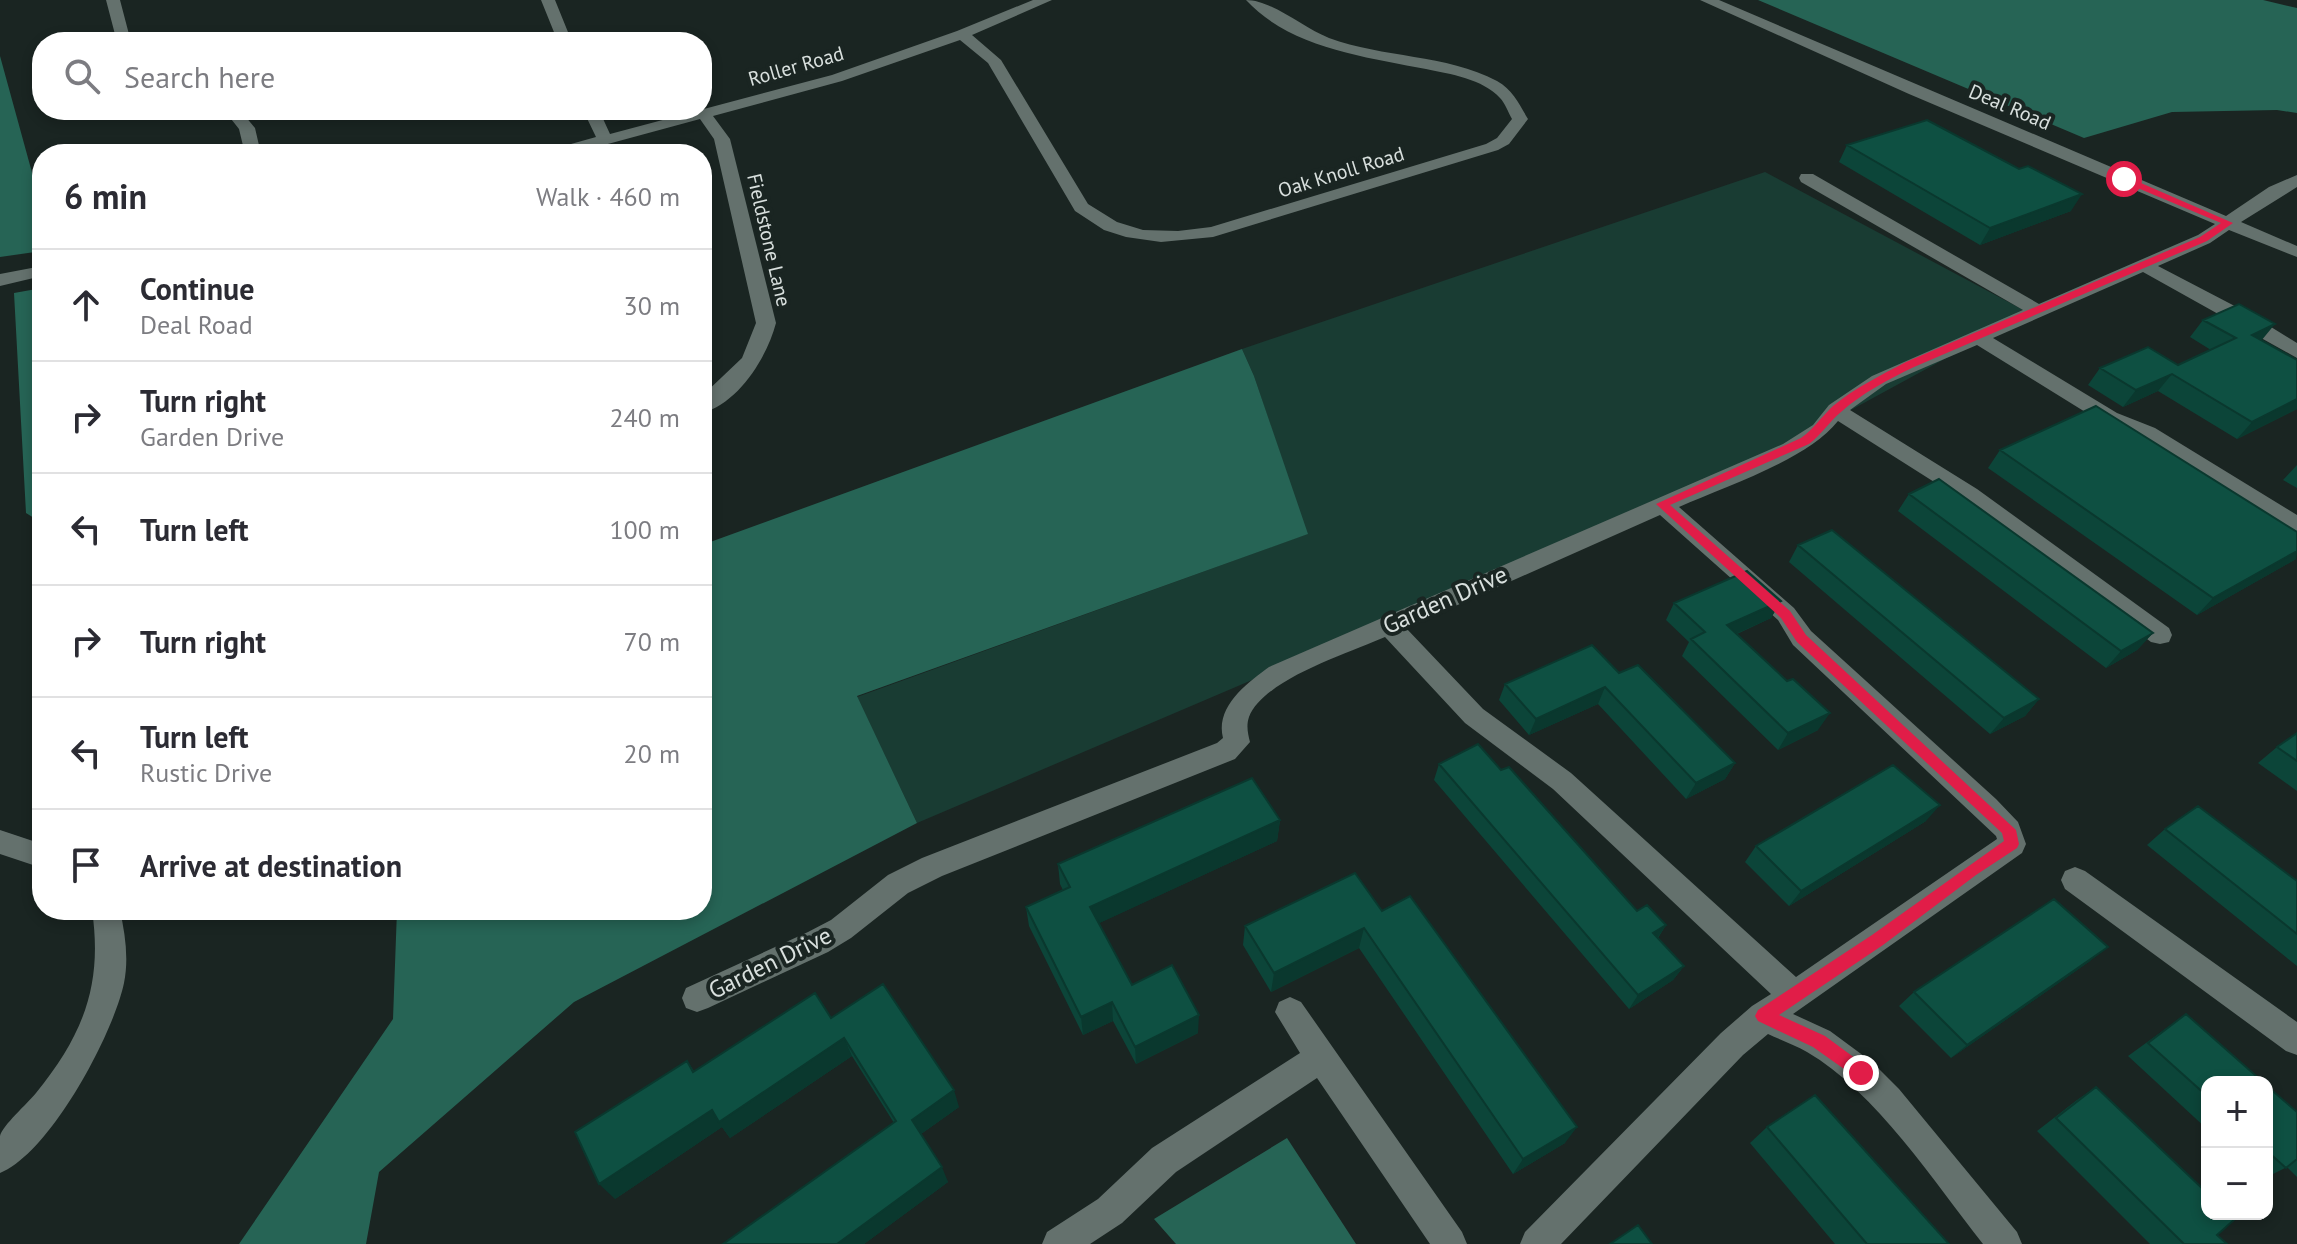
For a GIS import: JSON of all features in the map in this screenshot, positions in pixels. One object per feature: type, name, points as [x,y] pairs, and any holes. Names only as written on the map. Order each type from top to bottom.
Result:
[{"type":"street","points":[[113,0],[121,32]]},
{"type":"street","points":[[548,0],[561,32]]},
{"type":"street","name":"Roller Road","points":[[712,112],[837,78],[962,34],[1045,0]]},
{"type":"street","name":"Oak Knoll Road","points":[[962,34],[994,60],[1081,207],[1095,220],[1136,236],[1189,236],[1213,232],[1492,147],[1503,141],[1520,119],[1505,94],[1478,78],[1327,42],[1285,23],[1253,0]]},
{"type":"street","name":"Deal Road","points":[[1707,0],[2297,252]]},
{"type":"street","points":[[240,120],[247,128],[251,144]]},
{"type":"street","points":[[596,120],[605,140]]},
{"type":"street","name":"Roller Road","points":[[590,144],[681,120]]},
{"type":"street","name":"Fieldstone Lane","points":[[708,120],[722,139],[766,323],[758,350],[744,371],[712,398]]},
{"type":"street","points":[[1807,178],[2036,310]]},
{"type":"street","name":"Garden Drive","points":[[697,998],[818,942],[841,929],[898,884],[932,867],[1226,751],[1237,742],[1232,731],[1234,715],[1256,690],[1278,674],[1790,449],[1820,430],[1836,410],[1879,380],[2204,239],[2275,191],[2297,180]]},
{"type":"street","points":[[2143,265],[2243,318],[2297,352]]},
{"type":"street","points":[[0,280],[32,273]]},
{"type":"street","points":[[1976,336],[2110,418],[2148,433],[2297,525]]},
{"type":"street","points":[[1836,410],[1969,494],[2160,635]]},
{"type":"street","points":[[1537,1244],[1763,1016],[2012,844],[2008,830],[1986,807],[1802,638],[1786,614],[1662,504]]},
{"type":"street","points":[[1388,625],[1474,716],[1562,781],[1795,996]]},
{"type":"street","points":[[0,842],[32,853]]},
{"type":"street","points":[[2075,880],[2297,1040]]},
{"type":"street","points":[[0,1157],[46,1108],[69,1075],[92,1032],[105,997],[111,964],[112,935],[108,920]]},
{"type":"street","points":[[1290,1012],[1450,1244]]},
{"type":"street","points":[[1763,1016],[1819,1042],[1861,1073],[1888,1100],[2005,1244]]},
{"type":"street","points":[[1059,1244],[1110,1211],[1164,1160],[1321,1058]]},
{"type":"green space","points":[[1758,0],[2263,0],[2297,8],[2297,113],[2277,110],[2172,112],[2084,138]]},
{"type":"green space","points":[[0,56],[32,173],[32,252],[0,257]]},
{"type":"green space","points":[[1765,172],[2029,313],[1730,476],[917,823],[857,697],[1307,534],[1242,349]]},
{"type":"green space","points":[[32,290],[32,517],[26,513],[14,293]]},
{"type":"green space","points":[[1242,349],[1308,534],[857,696],[917,823],[574,1002],[379,1172],[366,1244],[239,1244],[393,1019],[397,920],[712,920],[712,541]]},
{"type":"green space","points":[[1287,1138],[1356,1244],[1176,1244],[1154,1219]]},
{"type":"building","points":[[1927,120],[2019,169],[2028,166],[2082,194],[1990,228],[1847,145]]},
{"type":"building","points":[[2239,304],[2275,324],[2252,335],[2297,360],[2297,399],[2252,422],[2172,374],[2136,390],[2100,368],[2148,347],[2178,365],[2236,338],[2203,320]]},
{"type":"building","points":[[2096,406],[2297,532],[2297,551],[2213,598],[2000,450]]},
{"type":"building","points":[[1939,479],[2153,633],[2121,651],[1909,494]]},
{"type":"building","points":[[1832,530],[2039,699],[2004,718],[1798,545]]},
{"type":"building","points":[[1747,571],[1781,601],[1727,625],[1787,681],[1793,679],[1830,713],[1788,733],[1691,639],[1705,632],[1674,603]]},
{"type":"building","points":[[1592,645],[1619,673],[1638,665],[1735,763],[1696,783],[1605,687],[1536,719],[1505,684]]},
{"type":"building","points":[[2297,733],[2297,761],[2277,747]]},
{"type":"building","points":[[1478,744],[1501,770],[1509,767],[1637,911],[1647,905],[1666,925],[1653,933],[1684,966],[1638,995],[1439,764]]},
{"type":"building","points":[[1893,765],[1940,805],[1801,891],[1756,846]]},
{"type":"building","points":[[1252,778],[1280,820],[1090,907],[1132,985],[1172,965],[1199,1015],[1135,1047],[1112,1002],[1081,1017],[1026,907],[1070,887],[1058,864]]},
{"type":"building","points":[[2198,806],[2297,881],[2297,934],[2165,829]]},
{"type":"building","points":[[1355,873],[1382,911],[1410,896],[1577,1127],[1523,1159],[1364,928],[1274,973],[1245,926]]},
{"type":"building","points":[[2054,899],[2108,947],[1967,1045],[1914,992]]},
{"type":"building","points":[[883,984],[954,1090],[912,1120],[942,1167],[837,1244],[723,1244],[896,1121],[844,1038],[719,1122],[712,1110],[599,1184],[575,1132],[687,1061],[693,1072],[815,993],[831,1018]]},
{"type":"building","points":[[2186,1014],[2256,1076],[2201,1076],[2201,1091],[2148,1043]]},
{"type":"building","points":[[2096,1087],[2201,1187],[2201,1220],[2234,1220],[2217,1235],[2227,1244],[2184,1244],[2056,1118]]},
{"type":"building","points":[[2273,1091],[2297,1112],[2297,1159],[2286,1168],[2273,1156]]},
{"type":"building","points":[[1815,1095],[1949,1244],[1867,1244],[1767,1127]]},
{"type":"building","points":[[1638,1225],[1652,1244],[1610,1244]]},
{"type":"route","points":[[1861,1073],[1819,1042],[1763,1016],[1878,940],[1970,871],[2012,844],[2008,830],[1802,638],[1786,614],[1662,504],[1805,441],[1820,430],[1836,410],[1879,380],[2204,239],[2228,223],[2124,179]]}]
